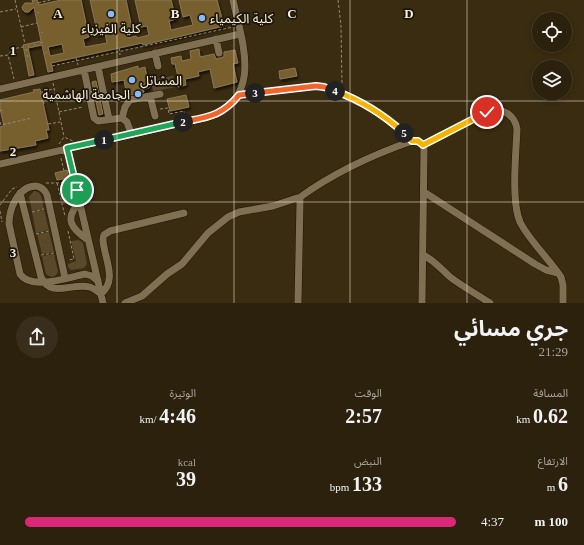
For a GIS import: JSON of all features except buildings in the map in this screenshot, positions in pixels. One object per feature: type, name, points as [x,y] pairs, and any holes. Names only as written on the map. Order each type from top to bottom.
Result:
[{"type":"street","points":[[0,164],[59,147],[67,148],[215,114],[228,107],[239,95],[245,79],[246,71],[233,0]]},
{"type":"street","points":[[0,89],[240,34]]},
{"type":"street","points":[[216,40],[219,53]]},
{"type":"street","points":[[155,54],[158,66]]},
{"type":"street","points":[[98,67],[109,119]]},
{"type":"street","points":[[84,70],[94,118],[98,121],[122,118],[127,122],[131,133]]},
{"type":"street","points":[[239,95],[316,86],[324,87],[342,93],[356,100],[385,118],[412,141]]},
{"type":"street","points":[[122,118],[125,106],[130,100],[160,94]]},
{"type":"street","points":[[150,96],[154,113]]},
{"type":"street","points":[[423,145],[492,110],[500,110],[511,116],[516,122],[517,129],[515,191],[518,215],[525,229],[558,273],[564,285],[563,303]]},
{"type":"street","points":[[125,303],[142,296],[167,274],[182,264],[208,233],[228,217],[239,212],[273,206],[299,198],[318,184],[346,168],[412,141],[418,141],[423,145]]},
{"type":"street","points":[[422,303],[424,192],[423,145]]},
{"type":"street","points":[[67,148],[102,303]]},
{"type":"street","points":[[65,278],[45,191],[42,188],[33,187],[24,190],[20,193],[12,207],[9,217],[9,224],[20,274],[30,282],[43,283],[85,274],[98,280]]},
{"type":"street","points":[[424,192],[535,264],[546,270],[558,273]]},
{"type":"street","points":[[20,193],[40,277],[43,283],[55,289],[84,286],[90,287],[100,294]]},
{"type":"street","points":[[298,303],[299,198]]},
{"type":"street","points":[[80,202],[73,209],[71,214],[73,227],[78,233],[88,240]]},
{"type":"street","points":[[100,294],[107,287],[110,279],[103,241],[104,235],[110,231],[184,213]]},
{"type":"street","points":[[423,255],[433,260],[459,283],[490,303]]},
{"type":"path","points":[[15,0],[25,44]]},
{"type":"path","points":[[38,3],[50,0]]},
{"type":"path","points":[[338,0],[341,26],[342,93]]},
{"type":"path","points":[[0,12],[17,9]]},
{"type":"path","points":[[21,27],[37,23]]},
{"type":"path","points":[[52,66],[233,28]]},
{"type":"path","points":[[40,43],[44,42]]},
{"type":"path","points":[[15,85],[8,55],[12,49],[23,47]]},
{"type":"path","points":[[0,56],[8,55]]},
{"type":"path","points":[[52,78],[64,137],[59,147],[64,171]]},
{"type":"path","points":[[44,104],[42,91],[54,89]]},
{"type":"path","points":[[59,112],[83,107]]},
{"type":"path","points":[[154,113],[168,108],[169,114],[184,110],[185,113]]},
{"type":"path","points":[[0,122],[0,125],[32,118]]},
{"type":"path","points":[[48,124],[61,121]]},
{"type":"path","points":[[64,137],[74,141]]},
{"type":"path","points":[[65,178],[66,182]]},
{"type":"path","points":[[31,212],[45,209]]},
{"type":"path","points":[[36,234],[50,231]]},
{"type":"path","points":[[41,255],[55,252]]},
{"type":"shaded area","points":[[173,76],[175,87],[153,92],[151,80]]},
{"type":"shaded area","points":[[71,184],[74,200],[73,202],[63,204],[60,187]]},
{"type":"shaded area","points":[[34,191],[41,195],[44,209],[32,211],[29,197]]},
{"type":"shaded area","points":[[44,210],[49,230],[36,233],[32,212]]},
{"type":"shaded area","points":[[49,232],[54,252],[42,254],[37,234]]},
{"type":"shaded area","points":[[79,240],[83,243],[87,264],[84,268],[71,270],[68,267],[68,264],[76,261],[71,241]]},
{"type":"shaded area","points":[[54,254],[58,272],[55,276],[51,277],[46,274],[42,256]]},
{"type":"place","name":"كلية الفيزياء","points":[[111,14]]},
{"type":"place","name":"كلية الكيمياء","points":[[202,18]]},
{"type":"place","name":"المشاتل","points":[[132,80]]},
{"type":"place","name":"الجامعة الهاشمية","points":[[138,94]]},
{"type":"route","points":[[77,190],[67,148],[208,117],[222,112],[239,95],[316,86],[332,89],[356,100],[391,122],[412,141],[418,141],[423,145],[487,112]]}]
